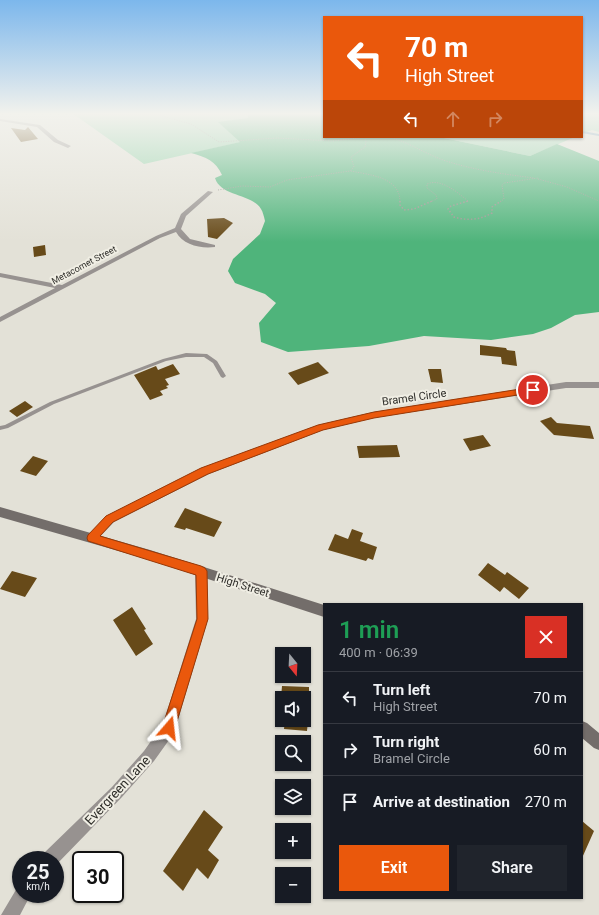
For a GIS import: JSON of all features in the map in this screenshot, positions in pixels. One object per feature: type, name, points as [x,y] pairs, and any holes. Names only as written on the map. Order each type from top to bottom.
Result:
[{"type":"street","points":[[210,192],[183,215],[178,229],[180,234],[191,244],[213,246]]},
{"type":"street","name":"Metacomet Street","points":[[0,320],[158,237],[178,229]]},
{"type":"street","points":[[0,275],[62,287]]},
{"type":"street","name":"Bramel Circle","points":[[92,538],[110,519],[205,471],[321,428],[374,415],[520,392],[566,386],[599,385]]},
{"type":"street","name":"High Street","points":[[0,512],[201,571],[323,611]]},
{"type":"street","name":"Evergreen Lane","points":[[58,851],[121,787],[149,756],[169,728],[202,619],[201,571]]},
{"type":"street","points":[[583,729],[599,743]]},
{"type":"street","points":[[10,915],[17,903]]},
{"type":"lane","points":[[0,428],[6,427],[52,403],[165,360],[186,355],[205,355],[215,362],[223,376]]},
{"type":"path","points":[[351,171],[354,167],[351,157],[353,156]]},
{"type":"path","points":[[431,156],[468,169],[538,178],[567,187],[599,201]]},
{"type":"path","points":[[210,192],[238,187],[270,187],[287,180],[351,171],[378,177],[392,183],[398,189],[401,197],[400,205],[404,210],[414,209],[437,199],[436,195],[427,188],[427,184],[436,181],[446,184],[468,201],[451,206],[448,209],[454,217],[465,219],[484,217],[492,213],[492,207],[504,199],[502,185],[504,182],[538,178]]},
{"type":"green space","points":[[132,156],[181,156],[144,164]]},
{"type":"green space","points":[[201,156],[586,156],[599,161],[599,312],[575,315],[551,328],[533,334],[491,340],[424,336],[369,346],[288,352],[261,342],[259,323],[276,303],[265,294],[235,283],[228,271],[233,259],[260,234],[265,221],[263,213],[256,204],[250,200],[223,189],[215,178],[222,175],[220,170],[210,160]]},
{"type":"building","points":[[224,218],[233,223],[217,239],[208,237],[207,219]]},
{"type":"building","points":[[45,245],[46,255],[34,257],[33,247]]},
{"type":"building","points":[[480,345],[506,348],[507,350],[515,351],[517,366],[502,364],[501,357],[480,355]]},
{"type":"building","points":[[318,362],[329,373],[298,385],[288,373]]},
{"type":"building","points":[[173,364],[180,374],[165,379],[169,385],[166,386],[168,388],[160,391],[163,395],[150,400],[134,375],[156,366],[158,370]]},
{"type":"building","points":[[428,369],[441,369],[443,383],[431,382]]},
{"type":"building","points":[[25,401],[33,407],[17,417],[9,411]]},
{"type":"building","points":[[551,417],[557,423],[590,426],[594,439],[554,435],[540,421]]},
{"type":"building","points":[[483,435],[491,446],[470,451],[463,439]]},
{"type":"building","points":[[397,445],[400,457],[359,458],[357,446]]},
{"type":"building","points":[[33,456],[48,461],[36,476],[20,471]]},
{"type":"building","points":[[185,508],[222,522],[214,537],[186,528],[185,530],[174,527]]},
{"type":"building","points":[[352,529],[363,533],[360,541],[377,547],[373,560],[368,558],[366,561],[328,550],[335,534],[348,539]]},
{"type":"building","points":[[488,563],[505,575],[507,572],[529,588],[519,599],[504,587],[500,592],[478,575]]},
{"type":"building","points":[[12,571],[37,578],[25,597],[0,589]]},
{"type":"building","points":[[132,607],[146,629],[144,630],[153,644],[136,656],[113,620]]},
{"type":"building","points":[[282,686],[309,687],[309,691],[282,691]]},
{"type":"building","points":[[284,727],[307,727],[307,731],[284,729]]},
{"type":"building","points":[[204,810],[223,827],[208,850],[219,860],[208,879],[197,868],[183,891],[163,871]]},
{"type":"building","points":[[583,822],[594,831],[583,856]]},
{"type":"route","points":[[169,728],[202,619],[201,571],[92,538],[110,519],[205,471],[282,441],[321,428],[374,415],[533,390]]}]
